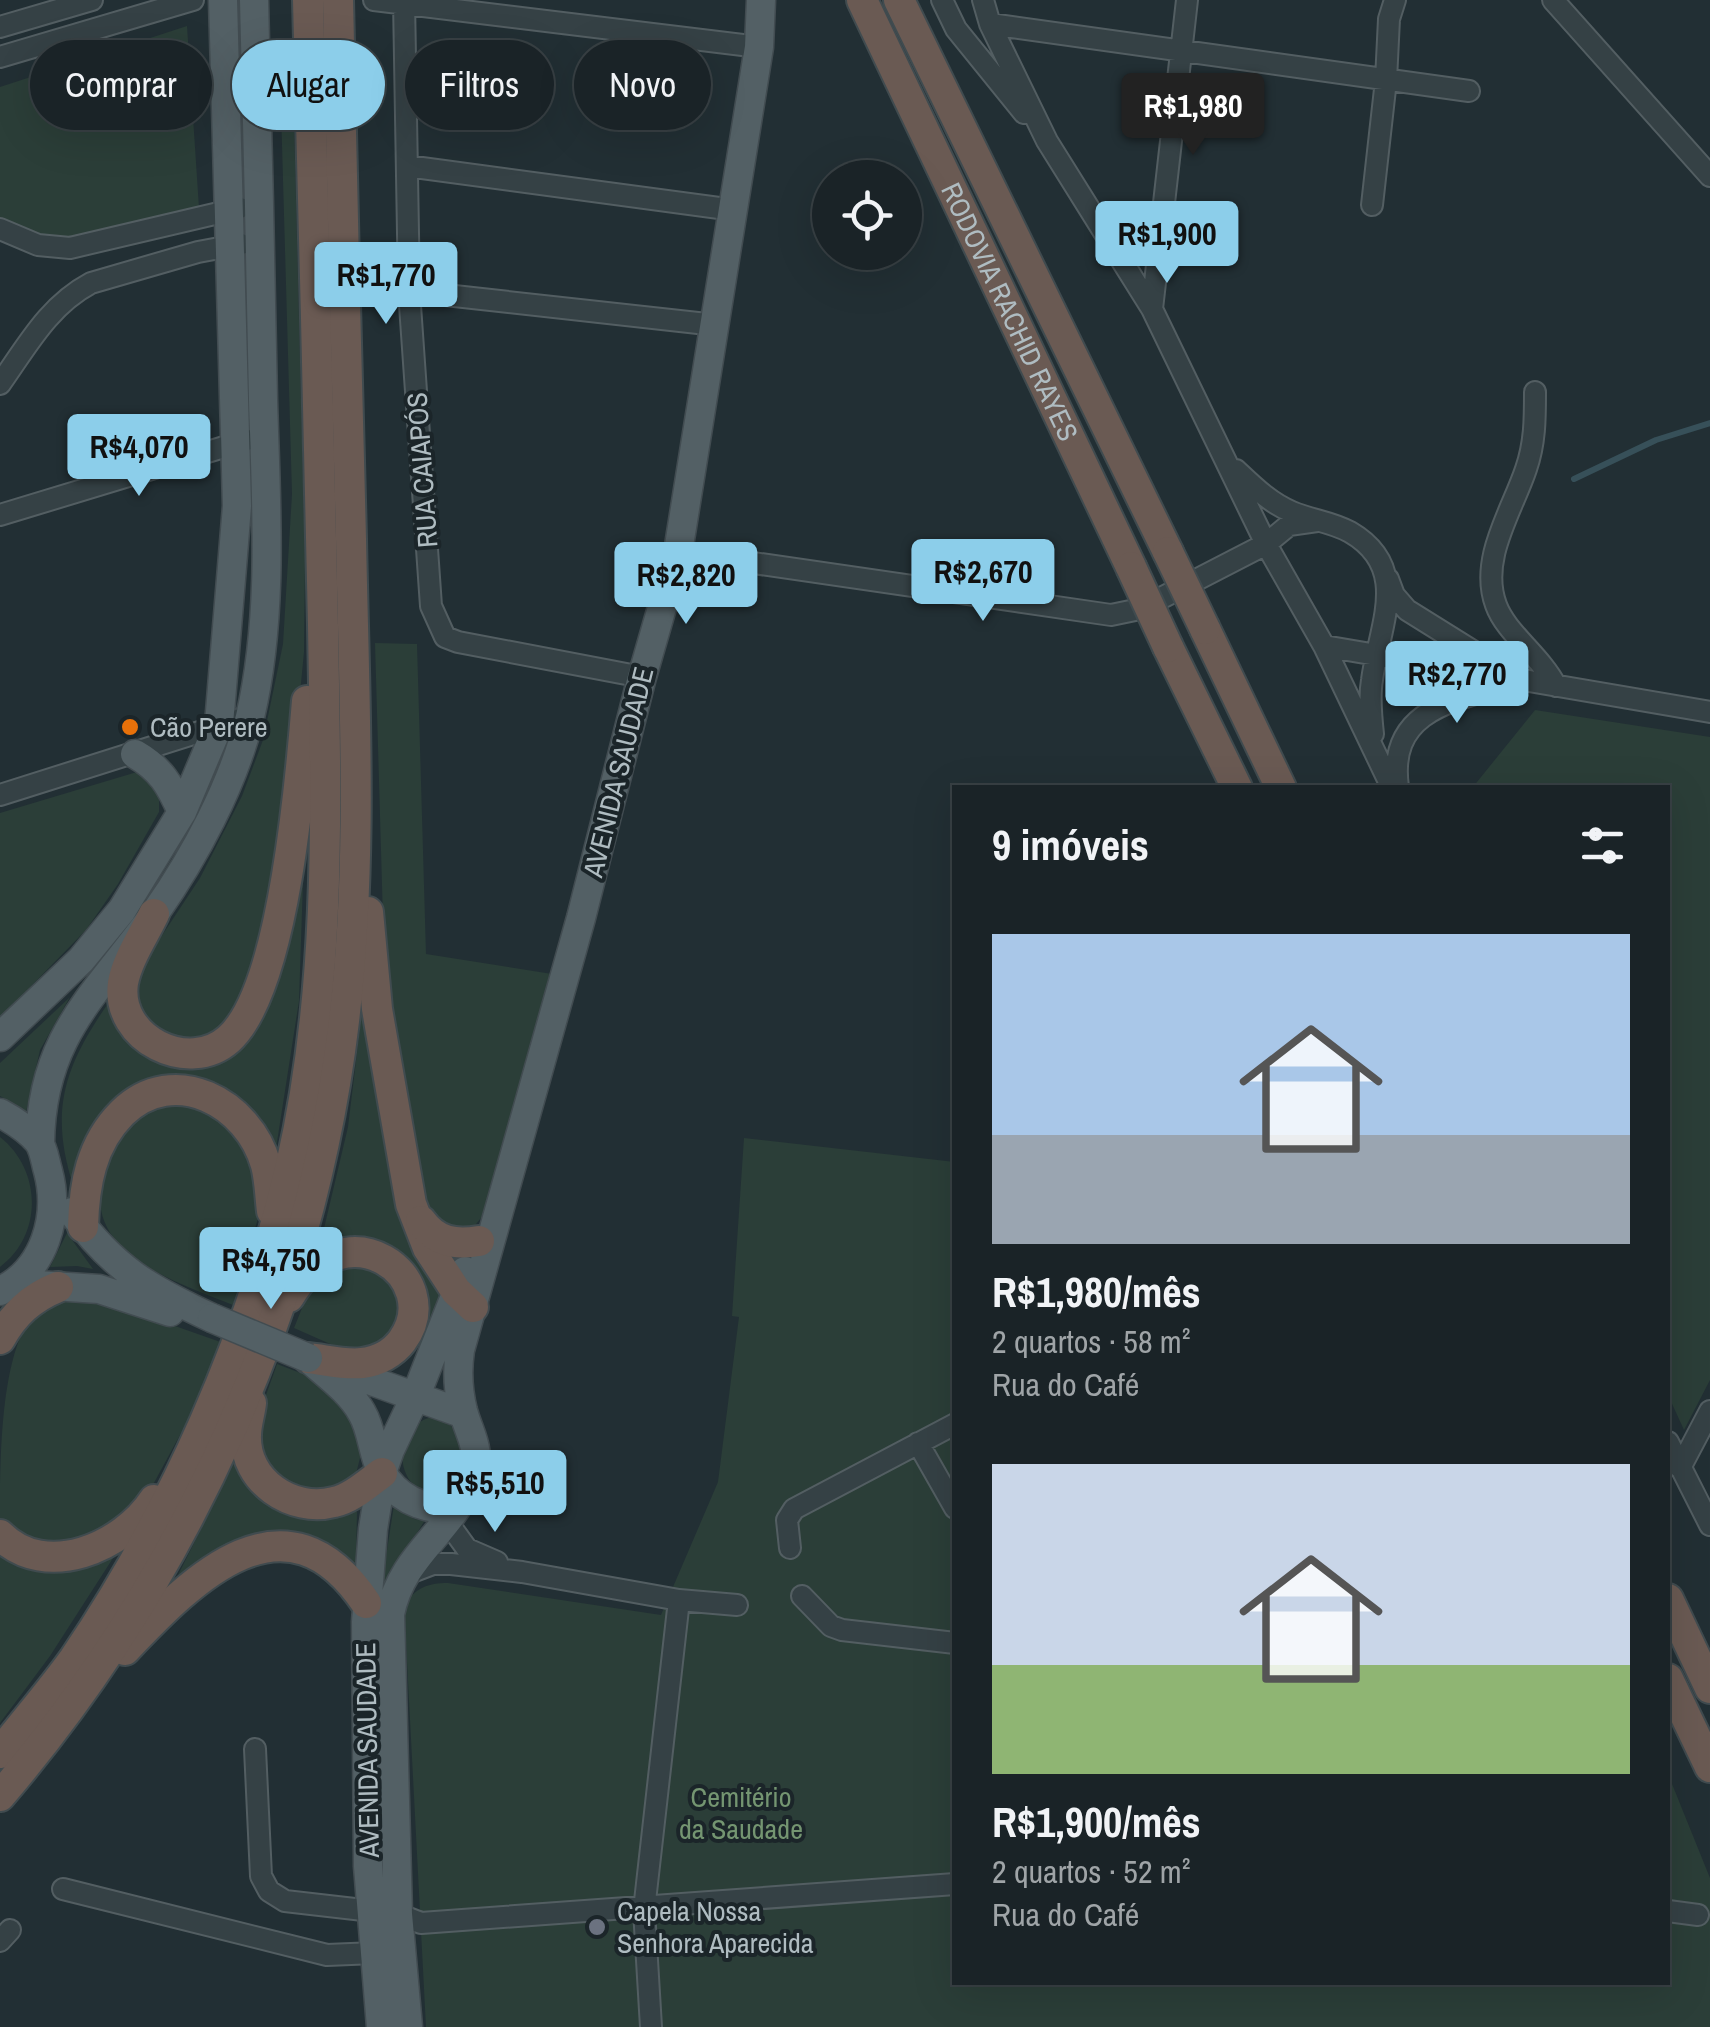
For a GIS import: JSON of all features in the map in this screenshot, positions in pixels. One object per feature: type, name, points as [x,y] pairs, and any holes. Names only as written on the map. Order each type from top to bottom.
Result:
[{"type":"highway","points":[[0,1753],[83,1644],[142,1547],[201,1426],[237,1344],[271,1245],[304,1100],[326,900],[308,0]]},
{"type":"highway","points":[[0,1796],[120,1635],[174,1546],[224,1444],[278,1317],[308,1211],[337,1077],[350,956],[356,738],[338,0]]},
{"type":"highway","name":"RODOVIA RACHID RAYES","points":[[862,0],[1236,785]]},
{"type":"highway","name":"RODOVIA RACHID RAYES","points":[[899,0],[1280,785]]},
{"type":"highway","points":[[154,914],[128,967],[123,985],[124,1006],[134,1024],[167,1052],[189,1054],[214,1049],[231,1038],[248,1014],[264,977],[283,899],[305,732],[321,528]]},
{"type":"highway","points":[[356,738],[377,1009],[411,1204],[428,1248],[464,1299]]},
{"type":"highway","points":[[83,1227],[88,1172],[110,1128],[140,1100],[182,1089],[206,1094],[227,1106],[258,1146],[270,1194],[271,1245]]},
{"type":"highway","points":[[411,1204],[424,1227],[446,1242],[479,1241]]},
{"type":"highway","points":[[278,1317],[299,1281],[328,1256],[345,1250],[366,1252],[384,1258],[400,1272],[412,1306],[410,1326],[400,1344],[382,1358],[363,1363],[308,1358]]},
{"type":"highway","points":[[0,1339],[21,1309],[38,1295],[58,1287]]},
{"type":"highway","points":[[258,1366],[246,1436],[256,1471],[276,1493],[313,1505],[338,1502],[382,1473]]},
{"type":"highway","points":[[0,1535],[22,1550],[67,1557],[122,1535],[147,1511],[201,1426]]},
{"type":"highway","points":[[58,1722],[162,1611],[213,1568],[238,1554],[256,1548],[300,1549],[332,1564],[349,1578],[366,1603]]},
{"type":"highway","points":[[1670,1603],[1710,1688]]},
{"type":"highway","points":[[1670,1683],[1710,1767]]},
{"type":"main road","points":[[0,1037],[81,960],[122,910],[182,812],[219,724],[237,506],[223,0]]},
{"type":"main road","points":[[3,1290],[31,1265],[46,1242],[52,1218],[51,1182],[40,1144],[40,1114],[68,1028],[154,914],[200,837],[250,716],[265,605],[254,0]]},
{"type":"main road","name":"AVENIDA SAUDADE","points":[[505,1184],[678,552],[759,47],[761,0]]},
{"type":"main road","points":[[135,754],[155,765],[167,778],[182,812]]},
{"type":"main road","points":[[0,1113],[40,1144]]},
{"type":"main road","points":[[51,1182],[83,1227],[116,1263],[138,1280],[212,1318],[308,1358],[464,1414]]},
{"type":"main road","points":[[308,1358],[356,1402],[382,1473],[404,1498],[450,1515],[472,1476],[477,1454],[474,1434],[464,1414],[458,1366],[464,1299],[479,1241],[505,1184]]},
{"type":"main road","points":[[374,1384],[400,1374],[464,1299],[505,1184]]},
{"type":"main road","points":[[3,1290],[29,1284],[99,1289],[152,1308],[212,1318]]},
{"type":"main road","points":[[382,1473],[444,1320]]},
{"type":"main road","name":"AVENIDA SAUDADE","points":[[382,1473],[366,1603],[368,1866],[386,1912],[408,2027]]},
{"type":"main road","name":"AVENIDA SAUDADE","points":[[381,2027],[375,1954],[386,1912],[390,1614],[402,1576],[450,1515]]},
{"type":"street","points":[[0,28],[92,0]]},
{"type":"street","points":[[0,58],[193,0]]},
{"type":"street","points":[[374,0],[759,47]]},
{"type":"street","points":[[942,0],[956,30],[1047,141]]},
{"type":"street","points":[[982,0],[1047,141],[1152,310],[1266,544],[1324,646],[1393,785]]},
{"type":"street","points":[[1152,310],[1187,0]]},
{"type":"street","points":[[1372,204],[1389,19],[1395,0]]},
{"type":"street","points":[[1554,0],[1710,176]]},
{"type":"street","name":"RUA CAIAPÓS","points":[[404,2],[409,291],[431,606],[445,637],[458,642],[642,677]]},
{"type":"street","points":[[990,24],[1469,91]]},
{"type":"street","points":[[407,166],[734,210]]},
{"type":"street","points":[[0,229],[38,244],[70,248],[258,205]]},
{"type":"street","points":[[0,384],[49,314],[75,291],[90,283],[230,244],[258,242]]},
{"type":"street","points":[[409,291],[716,325]]},
{"type":"street","points":[[1534,392],[1536,430],[1491,570],[1494,600],[1502,619],[1534,652],[1556,686]]},
{"type":"street","points":[[0,515],[264,436]]},
{"type":"street","points":[[1228,462],[1261,494],[1288,511],[1338,525],[1362,539],[1379,559],[1394,595],[1406,610],[1450,640],[1523,680]]},
{"type":"street","points":[[678,552],[1112,615],[1140,609],[1266,544],[1290,524],[1318,520]]},
{"type":"street","points":[[1376,751],[1371,717],[1372,680],[1387,608],[1385,572]]},
{"type":"street","points":[[1324,646],[1710,712]]},
{"type":"street","points":[[1395,785],[1394,762],[1406,733],[1423,714],[1523,680]]},
{"type":"street","points":[[0,795],[250,716]]},
{"type":"street","points":[[1680,1468],[1710,1410]]},
{"type":"street","points":[[790,1548],[786,1520],[794,1509],[952,1426]]},
{"type":"street","points":[[918,1443],[952,1503]]},
{"type":"street","points":[[1670,1446],[1710,1526]]},
{"type":"street","points":[[450,1515],[468,1549],[522,1572]]},
{"type":"street","points":[[402,1576],[433,1564],[522,1572],[652,1596],[737,1605]]},
{"type":"street","points":[[802,1596],[831,1626],[842,1630],[952,1643]]},
{"type":"street","points":[[651,2027],[644,1910],[679,1600]]},
{"type":"street","points":[[255,1749],[263,1883],[285,1901],[386,1912],[420,1924],[952,1884]]},
{"type":"street","points":[[63,1890],[328,1955],[375,1954]]},
{"type":"street","points":[[1670,1911],[1698,1915]]},
{"type":"green space","points":[[187,26],[188,40],[144,40]]},
{"type":"green space","points":[[30,77],[30,130],[194,130],[199,208],[53,241],[0,220],[0,87]]},
{"type":"green space","points":[[282,130],[294,130],[305,559],[299,704],[277,876],[245,1001],[214,1038],[179,1045],[139,1017],[133,979],[200,878],[242,796],[263,740],[283,644],[292,494]]},
{"type":"green space","points":[[375,643],[417,644],[426,954],[552,974],[485,1213],[472,1229],[451,1231],[431,1214],[425,1198],[389,999],[384,954]]},
{"type":"green space","points":[[1535,710],[1710,737],[1710,1380],[1684,1430],[1670,1399],[1670,785],[1475,785]]},
{"type":"green space","points":[[137,772],[146,774],[159,792],[159,812],[118,884],[86,930],[0,1018],[0,813]]},
{"type":"green space","points":[[305,822],[299,1001],[275,1155],[267,1134],[158,1083],[74,1188],[66,1160],[62,1111],[72,1067],[95,1023],[111,999],[127,1029],[226,1056]]},
{"type":"green space","points":[[365,986],[445,1297],[417,1345],[425,1325],[353,1240],[321,1241],[348,1127]]},
{"type":"green space","points":[[70,997],[40,1050],[26,1112],[0,1096],[0,1063]]},
{"type":"green space","points":[[173,1100],[208,1105],[253,1158],[259,1215],[233,1305],[156,1272],[133,1257],[115,1240],[103,1218],[100,1193],[113,1152],[134,1124]]},
{"type":"green space","points":[[0,1137],[24,1167],[32,1202],[24,1238],[0,1267]]},
{"type":"green space","name":"Cemitério da Saudade","points":[[744,1138],[952,1162],[952,1985],[1670,1985],[1670,1779],[1710,1878],[1710,2027],[426,2027],[404,1604],[423,1588],[448,1583],[661,1615],[718,1482],[739,1317],[732,1316]]},
{"type":"green space","points":[[67,1233],[93,1269],[50,1267]]},
{"type":"green space","points":[[362,1266],[386,1277],[395,1290],[400,1318],[395,1332],[368,1353],[337,1347],[294,1328],[306,1298],[326,1271]]},
{"type":"green space","points":[[69,1296],[107,1302],[229,1345],[143,1503],[125,1521],[54,1547],[18,1536],[0,1519],[2,1439],[8,1381],[23,1332],[34,1314]]},
{"type":"green space","points":[[277,1364],[316,1379],[356,1419],[361,1454],[356,1474],[346,1485],[318,1493],[285,1484],[261,1461],[260,1412]]},
{"type":"green space","points":[[434,1417],[457,1433],[464,1459],[455,1483],[429,1495],[407,1477],[403,1452],[412,1429]]},
{"type":"green space","points":[[239,1453],[244,1470],[357,1512],[356,1563],[319,1541],[169,1593]]},
{"type":"green space","points":[[394,1505],[414,1519],[425,1520],[378,1608]]},
{"type":"green space","points":[[0,1547],[93,1564],[115,1555],[50,1656],[0,1723]]},
{"type":"waterway","points":[[1574,479],[1656,440],[1710,423]]},
{"type":"place","name":"Cão Perere","points":[[130,727]]},
{"type":"place","name":"Capela Nossa Senhora Aparecida","points":[[597,1927]]}]
